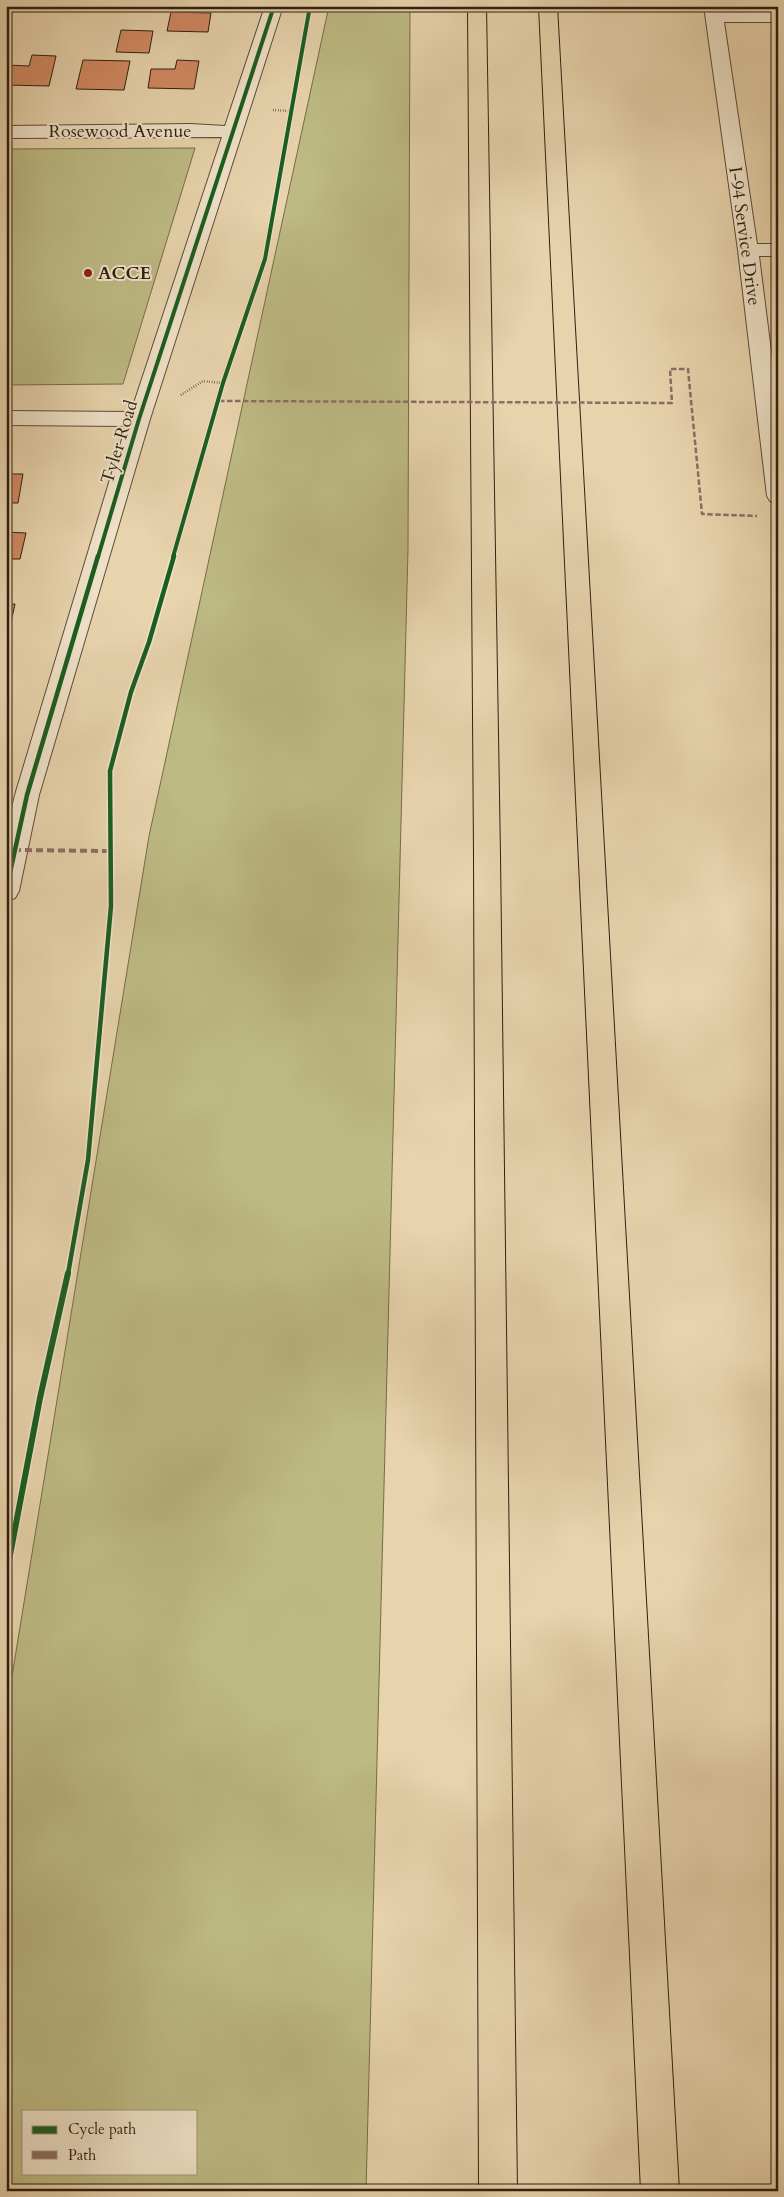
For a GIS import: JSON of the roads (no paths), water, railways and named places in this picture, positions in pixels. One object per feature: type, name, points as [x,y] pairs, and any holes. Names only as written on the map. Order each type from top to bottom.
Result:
[{"type":"highway","points":[[477,6],[487,856],[498,2191]]},
{"type":"highway","points":[[548,6],[660,2191]]},
{"type":"street","name":"Tyler Road","points":[[6,891],[17,796],[274,6]]},
{"type":"street","points":[[714,11],[778,17]]},
{"type":"street","name":"I-94 Service Drive","points":[[714,11],[748,250],[778,496]]},
{"type":"street","name":"Rosewood Avenue","points":[[6,132],[191,130],[234,132]]},
{"type":"street","points":[[748,250],[778,250]]},
{"type":"street","points":[[6,418],[139,419]]},
{"type":"place","name":"ACCE","points":[[88,273]]}]
